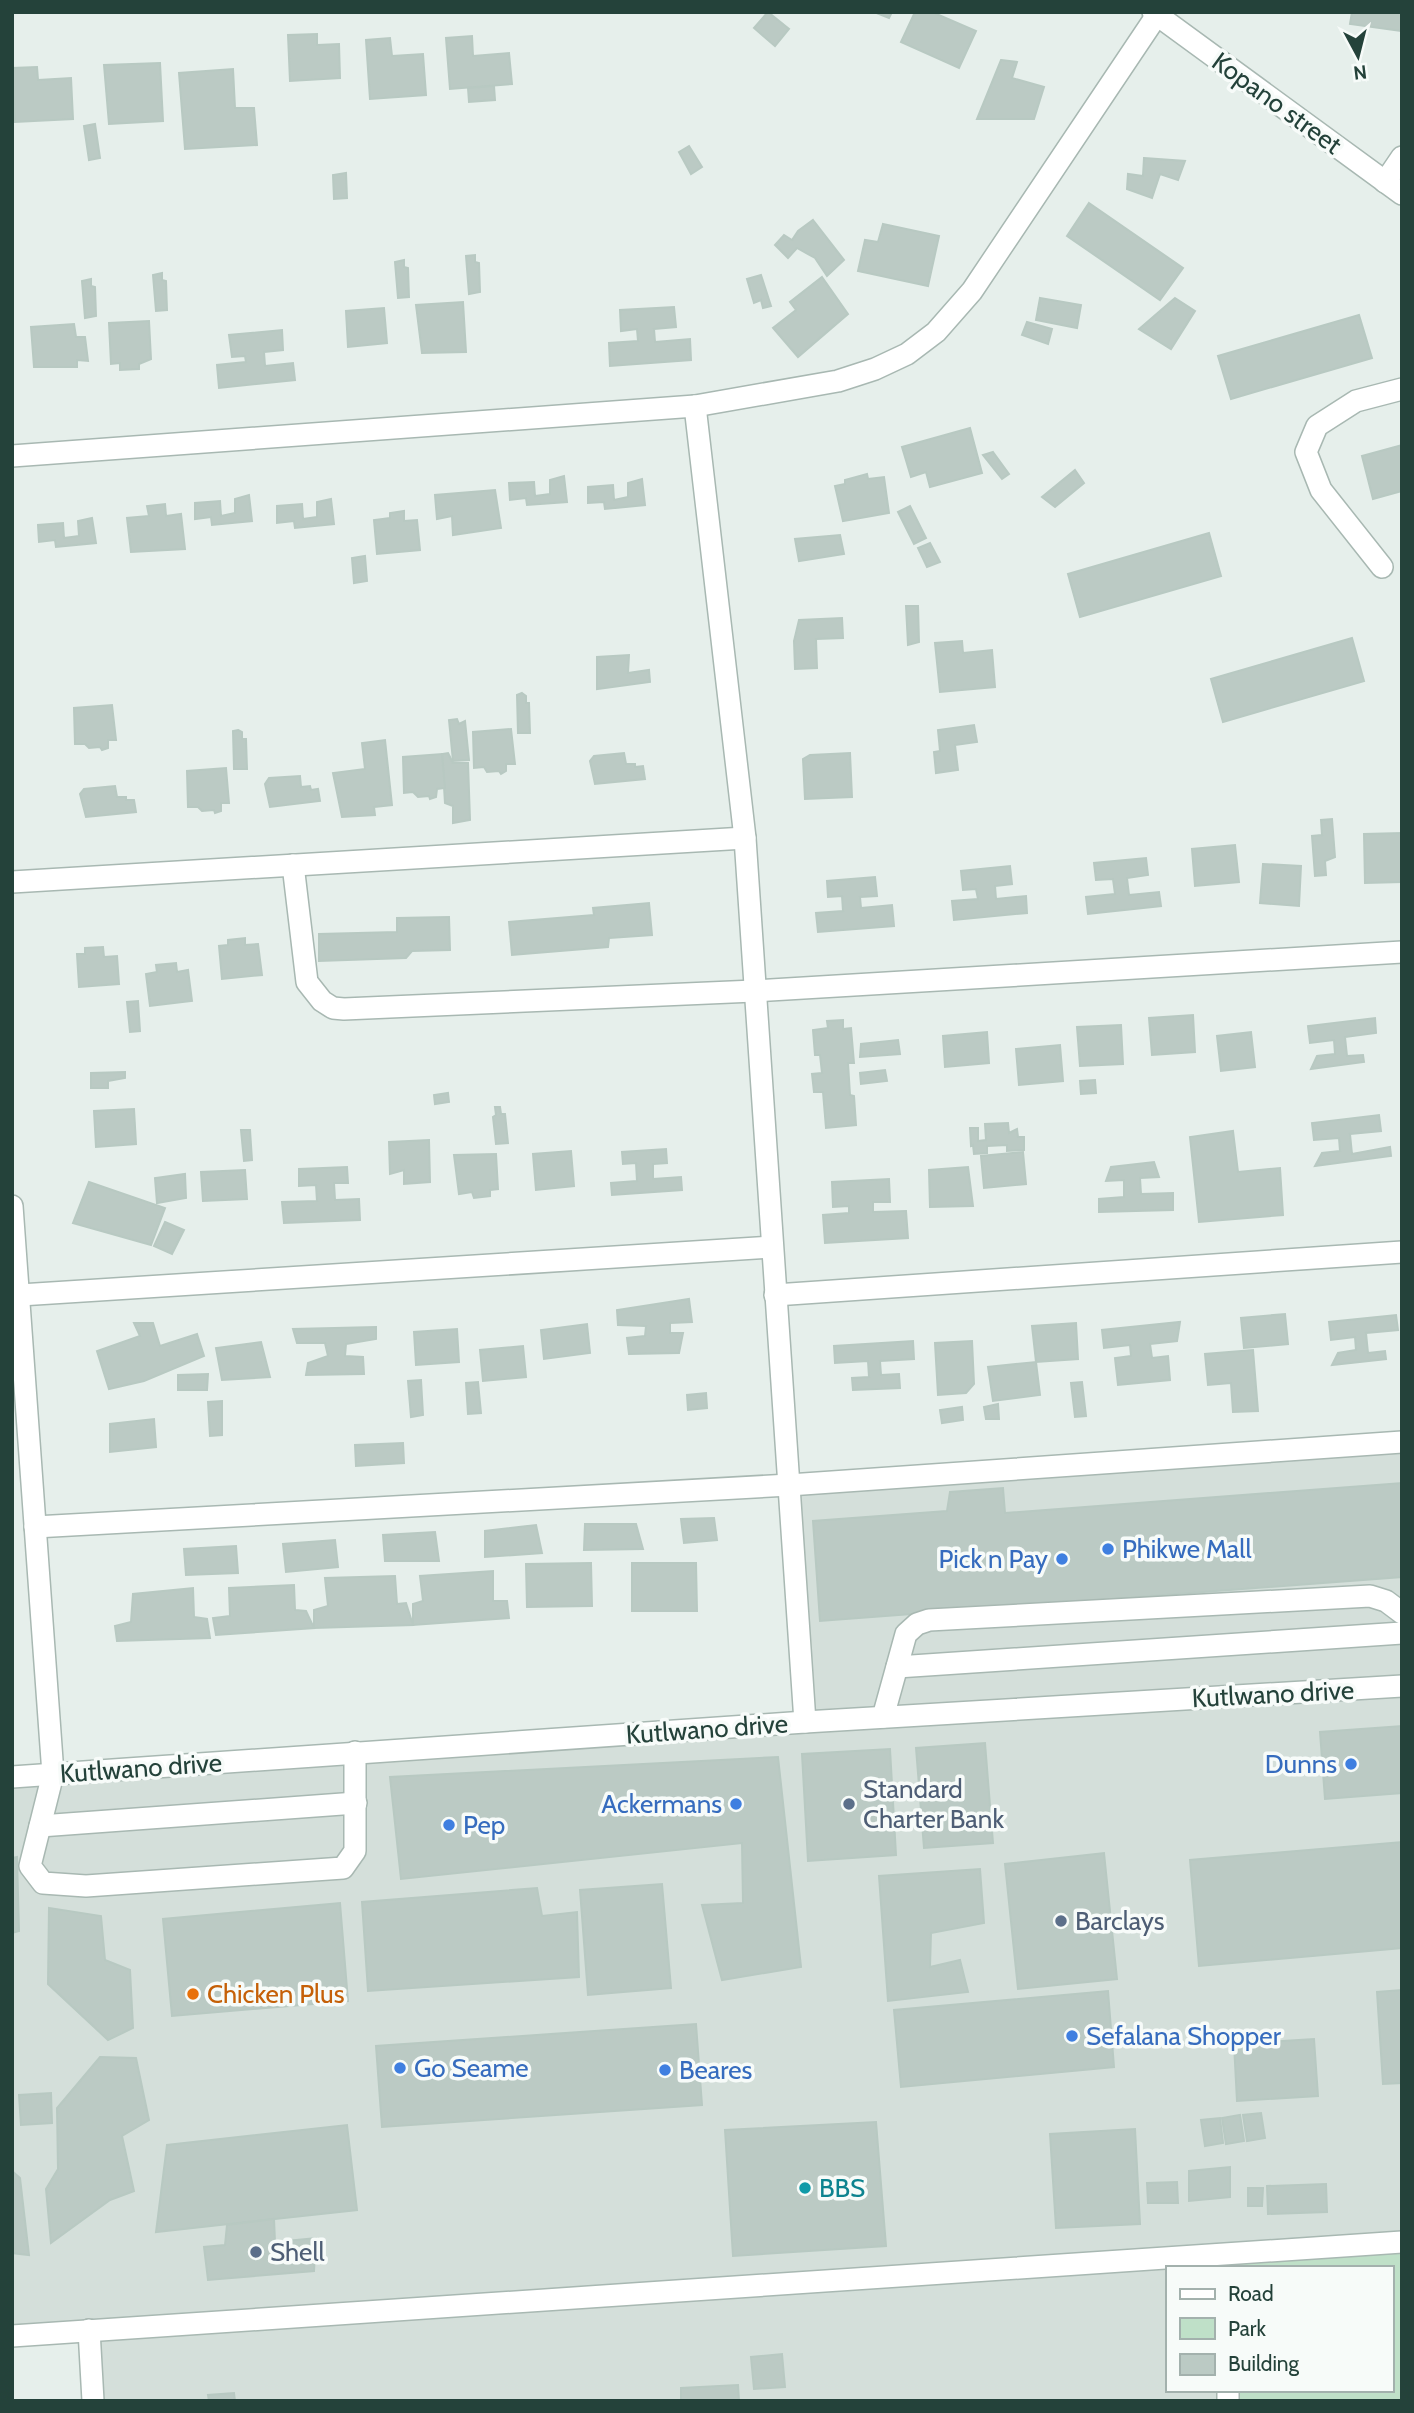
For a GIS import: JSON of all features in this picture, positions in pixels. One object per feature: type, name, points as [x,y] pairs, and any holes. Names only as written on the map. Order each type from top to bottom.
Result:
[{"type":"street","name":"Kopano street","points":[[1155,14],[1393,188]]},
{"type":"street","points":[[12,456],[695,406],[838,381],[875,369],[907,354],[936,332],[972,291],[1155,14]]},
{"type":"street","points":[[1393,188],[1402,157]]},
{"type":"street","points":[[1382,567],[1321,490],[1306,452],[1317,426],[1356,401],[1402,389]]},
{"type":"street","points":[[695,406],[744,838],[804,1722]]},
{"type":"street","points":[[12,882],[744,838]]},
{"type":"street","points":[[293,865],[306,982],[314,994],[333,1008],[754,992],[1402,952]]},
{"type":"street","points":[[12,1206],[53,1774],[30,1866],[43,1883],[86,1886],[343,1868],[355,1851],[355,1752]]},
{"type":"street","points":[[20,1295],[772,1247]]},
{"type":"street","points":[[775,1295],[1402,1252]]},
{"type":"street","points":[[35,1527],[789,1485],[1402,1441]]},
{"type":"street","points":[[883,1717],[906,1634],[917,1624],[929,1620],[1370,1596],[1386,1601],[1402,1613]]},
{"type":"street","points":[[897,1667],[1402,1633]]},
{"type":"street","name":"Kutlwano drive","points":[[12,1777],[804,1722],[1402,1686]]},
{"type":"street","points":[[40,1826],[356,1804]]},
{"type":"street","points":[[12,2336],[1223,2260],[1402,2242]]},
{"type":"street","points":[[89,2330],[93,2401]]},
{"type":"shaded area","points":[[1402,1442],[1402,2242],[1222,2254],[1223,2266],[1166,2266],[1166,2392],[1226,2392],[1226,2401],[93,2401],[89,2331],[12,2336],[12,1778],[804,1722],[789,1485]]},
{"type":"green space","points":[[1402,2242],[1402,2401],[1227,2401],[1227,2392],[1393,2392],[1393,2266],[1223,2266],[1222,2253]]},
{"type":"building","points":[[768,12],[789,29],[775,46],[754,28]]},
{"type":"building","points":[[874,12],[892,12],[889,18]]},
{"type":"building","points":[[915,12],[932,12],[976,31],[959,68],[901,42]]},
{"type":"building","points":[[1352,12],[1402,12],[1402,31],[1350,24]]},
{"type":"building","points":[[317,34],[317,45],[339,44],[340,78],[290,81],[288,35]]},
{"type":"building","points":[[472,36],[473,56],[509,53],[512,84],[450,89],[446,38]]},
{"type":"building","points":[[390,38],[392,56],[423,54],[426,95],[370,99],[366,40]]},
{"type":"building","points":[[1001,60],[1017,62],[1012,78],[1044,87],[1034,119],[977,119]]},
{"type":"building","points":[[160,63],[163,121],[109,124],[104,65]]},
{"type":"building","points":[[37,67],[38,80],[71,78],[73,119],[15,122],[12,68]]},
{"type":"building","points":[[233,69],[235,108],[254,108],[257,145],[185,149],[179,73]]},
{"type":"building","points":[[494,86],[495,100],[469,102],[468,88]]},
{"type":"building","points":[[95,124],[100,158],[89,160],[84,126]]},
{"type":"building","points":[[689,146],[702,167],[691,174],[679,152]]},
{"type":"building","points":[[1144,158],[1185,161],[1178,180],[1160,174],[1152,198],[1127,189],[1128,174],[1143,176]]},
{"type":"building","points":[[346,173],[347,198],[334,199],[333,175]]},
{"type":"building","points":[[1089,203],[1183,268],[1160,300],[1067,236]]},
{"type":"building","points":[[813,220],[844,260],[827,276],[815,258],[797,248],[788,258],[775,245],[784,235],[792,240],[798,231]]},
{"type":"building","points":[[883,224],[939,236],[928,286],[858,271],[865,240],[878,242]]},
{"type":"building","points":[[475,255],[475,262],[479,263],[480,292],[469,294],[466,256]]},
{"type":"building","points":[[404,260],[404,267],[408,268],[409,297],[398,298],[395,262]]},
{"type":"building","points":[[162,273],[162,280],[166,281],[167,310],[156,311],[153,275]]},
{"type":"building","points":[[761,275],[771,306],[763,308],[761,300],[754,303],[747,279]]},
{"type":"building","points":[[822,277],[848,314],[798,357],[773,328],[796,310],[790,302]]},
{"type":"building","points":[[91,279],[91,286],[95,287],[96,316],[85,318],[82,281]]},
{"type":"building","points":[[1040,298],[1081,305],[1077,328],[1036,320]]},
{"type":"building","points":[[1175,298],[1195,311],[1171,349],[1139,329]]},
{"type":"building","points":[[463,302],[466,352],[422,353],[416,305]]},
{"type":"building","points":[[674,307],[676,327],[654,329],[655,342],[690,339],[691,360],[610,366],[609,343],[638,341],[637,329],[621,331],[620,310]]},
{"type":"building","points":[[384,308],[387,343],[348,347],[346,311]]},
{"type":"building","points":[[1359,315],[1372,358],[1231,399],[1218,356]]},
{"type":"building","points":[[149,321],[151,359],[139,364],[139,369],[120,370],[120,363],[111,364],[109,323]]},
{"type":"building","points":[[1027,322],[1052,329],[1048,344],[1022,335]]},
{"type":"building","points":[[74,324],[76,337],[85,337],[88,361],[77,360],[77,367],[34,367],[31,327]]},
{"type":"building","points":[[282,330],[283,350],[264,352],[265,366],[293,363],[295,380],[219,388],[217,365],[246,362],[245,356],[232,357],[229,335]]},
{"type":"building","points":[[970,428],[982,473],[930,487],[926,472],[911,477],[902,447]]},
{"type":"building","points":[[1402,445],[1402,491],[1373,499],[1362,456]]},
{"type":"building","points":[[993,452],[1009,474],[1002,479],[983,455]]},
{"type":"building","points":[[1075,470],[1084,483],[1055,507],[1042,497]]},
{"type":"building","points":[[867,474],[868,479],[884,477],[889,513],[843,521],[835,486],[845,484],[845,480]]},
{"type":"building","points":[[564,476],[567,502],[527,505],[526,498],[510,500],[509,483],[534,482],[535,496],[550,494],[550,480]]},
{"type":"building","points":[[642,479],[645,505],[605,509],[604,502],[588,503],[588,487],[613,485],[614,500],[628,497],[628,483]]},
{"type":"building","points":[[495,490],[501,528],[453,535],[452,516],[437,519],[435,495]]},
{"type":"building","points":[[249,495],[252,521],[212,525],[211,517],[195,519],[195,503],[220,501],[221,516],[235,513],[235,499]]},
{"type":"building","points":[[331,499],[334,524],[295,528],[294,521],[277,523],[277,506],[302,504],[303,519],[317,517],[317,502]]},
{"type":"building","points":[[165,504],[166,516],[181,514],[185,549],[131,552],[127,518],[149,516],[147,506]]},
{"type":"building","points":[[910,506],[926,538],[914,544],[898,512]]},
{"type":"building","points":[[404,511],[404,521],[417,520],[420,550],[377,554],[374,520],[390,518],[390,513]]},
{"type":"building","points":[[92,518],[96,543],[56,547],[55,540],[39,542],[38,525],[63,523],[64,538],[79,536],[78,521]]},
{"type":"building","points":[[1209,533],[1221,576],[1080,617],[1068,574]]},
{"type":"building","points":[[840,535],[844,554],[799,561],[795,539]]},
{"type":"building","points":[[930,543],[940,562],[927,567],[918,548]]},
{"type":"building","points":[[365,556],[367,581],[354,583],[352,558]]},
{"type":"building","points":[[906,606],[918,606],[919,642],[908,645]]},
{"type":"building","points":[[842,618],[843,638],[816,639],[817,668],[795,669],[794,641],[799,620]]},
{"type":"building","points":[[1352,638],[1364,681],[1223,722],[1211,679]]},
{"type":"building","points":[[962,641],[963,653],[992,650],[995,687],[940,692],[935,643]]},
{"type":"building","points":[[629,655],[628,673],[649,670],[650,682],[597,689],[597,657]]},
{"type":"building","points":[[522,693],[526,696],[526,703],[529,703],[530,733],[518,733],[517,695]]},
{"type":"building","points":[[112,705],[116,740],[108,740],[108,748],[102,750],[100,747],[89,748],[85,744],[75,744],[74,708]]},
{"type":"building","points":[[457,719],[459,724],[465,721],[469,760],[453,761],[449,720]]},
{"type":"building","points":[[974,725],[977,742],[955,745],[958,770],[936,773],[934,752],[940,751],[938,730]]},
{"type":"building","points":[[511,729],[515,764],[506,764],[506,771],[501,774],[499,771],[487,772],[484,767],[474,768],[473,732]]},
{"type":"building","points":[[233,731],[242,732],[242,739],[246,739],[247,769],[234,769]]},
{"type":"building","points":[[385,740],[392,805],[374,807],[375,815],[342,817],[333,773],[365,769],[362,743]]},
{"type":"building","points":[[448,753],[453,763],[468,763],[470,820],[453,823],[453,806],[445,803],[442,754]]},
{"type":"building","points":[[624,753],[626,764],[643,766],[645,779],[595,784],[590,761],[594,756]]},
{"type":"building","points":[[850,753],[852,797],[805,799],[803,759],[810,755]]},
{"type":"building","points":[[442,754],[445,788],[437,789],[436,797],[430,799],[429,796],[418,797],[413,792],[404,793],[403,757]]},
{"type":"building","points":[[226,768],[229,803],[221,803],[221,811],[215,813],[214,810],[202,811],[198,807],[188,807],[187,771]]},
{"type":"building","points":[[300,776],[301,787],[318,789],[320,801],[270,807],[265,784],[269,778]]},
{"type":"building","points":[[115,786],[117,797],[134,800],[136,812],[86,817],[80,794],[84,789]]},
{"type":"building","points":[[1332,819],[1335,857],[1325,861],[1326,875],[1315,876],[1312,836],[1322,835],[1321,820]]},
{"type":"building","points":[[1402,833],[1402,882],[1365,883],[1364,834]]},
{"type":"building","points":[[1235,845],[1239,882],[1195,886],[1192,849]]},
{"type":"building","points":[[1146,858],[1148,875],[1127,878],[1129,895],[1159,892],[1161,906],[1088,914],[1086,897],[1115,894],[1113,879],[1096,880],[1094,863]]},
{"type":"building","points":[[1263,864],[1301,866],[1299,906],[1260,903]]},
{"type":"building","points":[[1010,866],[1012,884],[995,886],[996,899],[1026,896],[1027,913],[954,920],[952,901],[978,899],[976,889],[963,890],[961,871]]},
{"type":"building","points":[[875,877],[877,896],[860,897],[861,908],[892,905],[894,926],[818,932],[816,913],[843,911],[842,896],[828,897],[827,881]]},
{"type":"building","points":[[649,903],[652,935],[609,938],[608,947],[512,955],[509,922],[594,915],[593,908]]},
{"type":"building","points":[[449,917],[450,950],[412,951],[406,958],[319,961],[319,934],[397,932],[397,918]]},
{"type":"building","points":[[245,938],[245,945],[258,944],[262,975],[222,979],[219,946],[228,945],[228,940]]},
{"type":"building","points":[[103,947],[104,957],[117,956],[119,984],[79,987],[77,954],[85,954],[85,948]]},
{"type":"building","points":[[176,963],[177,972],[188,970],[192,1001],[150,1006],[146,974],[157,972],[156,965]]},
{"type":"building","points":[[138,1001],[140,1031],[130,1032],[127,1002]]},
{"type":"building","points":[[1193,1015],[1195,1052],[1152,1055],[1149,1018]]},
{"type":"building","points":[[1375,1018],[1376,1033],[1345,1037],[1347,1056],[1363,1055],[1364,1062],[1311,1069],[1317,1056],[1335,1054],[1334,1040],[1310,1043],[1308,1026]]},
{"type":"building","points":[[843,1020],[843,1029],[851,1028],[854,1063],[848,1063],[850,1095],[854,1096],[856,1125],[826,1128],[823,1092],[814,1092],[812,1074],[822,1073],[820,1055],[815,1055],[813,1030],[828,1028],[827,1021]]},
{"type":"building","points":[[1121,1025],[1123,1064],[1080,1066],[1077,1027]]},
{"type":"building","points":[[987,1032],[989,1063],[945,1067],[943,1036]]},
{"type":"building","points":[[1251,1032],[1255,1067],[1221,1071],[1217,1036]]},
{"type":"building","points":[[898,1040],[900,1054],[860,1057],[861,1044]]},
{"type":"building","points":[[1060,1045],[1063,1081],[1019,1085],[1016,1049]]},
{"type":"building","points":[[885,1070],[887,1081],[861,1084],[860,1073]]},
{"type":"building","points":[[125,1072],[125,1078],[108,1081],[108,1088],[91,1088],[91,1073]]},
{"type":"building","points":[[1095,1080],[1096,1093],[1081,1094],[1080,1081]]},
{"type":"building","points":[[448,1093],[449,1102],[435,1104],[434,1095]]},
{"type":"building","points":[[495,1107],[500,1107],[501,1114],[505,1114],[508,1143],[496,1144],[493,1117],[496,1115]]},
{"type":"building","points":[[134,1109],[136,1144],[96,1147],[94,1111]]},
{"type":"building","points":[[1379,1115],[1381,1131],[1350,1134],[1352,1154],[1390,1147],[1391,1156],[1315,1166],[1322,1153],[1340,1151],[1339,1138],[1314,1140],[1312,1123]]},
{"type":"building","points":[[1008,1123],[1009,1133],[1017,1129],[1018,1137],[1024,1137],[1024,1150],[1007,1151],[1007,1145],[987,1146],[987,1153],[974,1154],[970,1128],[978,1128],[978,1141],[986,1140],[985,1124]]},
{"type":"building","points":[[241,1130],[250,1130],[252,1160],[244,1161]]},
{"type":"building","points":[[1233,1131],[1238,1172],[1280,1168],[1283,1215],[1199,1222],[1190,1137]]},
{"type":"building","points":[[429,1140],[430,1182],[404,1184],[404,1170],[390,1174],[389,1142]]},
{"type":"building","points":[[666,1149],[667,1163],[653,1164],[653,1179],[681,1177],[682,1190],[612,1195],[611,1183],[637,1181],[636,1163],[623,1164],[622,1152]]},
{"type":"building","points":[[571,1151],[574,1186],[536,1190],[533,1154]]},
{"type":"building","points":[[1023,1152],[1026,1184],[984,1188],[981,1156]]},
{"type":"building","points":[[496,1154],[498,1189],[490,1190],[490,1196],[474,1198],[472,1192],[459,1194],[454,1155]]},
{"type":"building","points":[[1154,1162],[1159,1177],[1140,1178],[1141,1194],[1173,1193],[1173,1210],[1099,1212],[1099,1199],[1124,1197],[1124,1180],[1106,1181],[1111,1167]]},
{"type":"building","points":[[347,1167],[348,1183],[334,1183],[335,1200],[359,1199],[360,1220],[284,1223],[282,1202],[317,1201],[316,1185],[299,1186],[299,1169]]},
{"type":"building","points":[[968,1167],[973,1206],[930,1207],[929,1170]]},
{"type":"building","points":[[245,1170],[247,1199],[203,1201],[201,1172]]},
{"type":"building","points":[[185,1174],[186,1198],[157,1203],[155,1178]]},
{"type":"building","points":[[889,1179],[890,1202],[873,1202],[873,1212],[906,1211],[908,1238],[825,1243],[823,1215],[849,1213],[849,1206],[833,1207],[832,1182]]},
{"type":"building","points":[[89,1182],[165,1208],[151,1245],[73,1223]]},
{"type":"building","points":[[165,1222],[184,1230],[172,1254],[154,1246]]},
{"type":"building","points":[[689,1299],[692,1322],[670,1323],[670,1333],[683,1333],[679,1353],[629,1354],[627,1338],[645,1336],[646,1326],[618,1325],[617,1310]]},
{"type":"building","points":[[1285,1314],[1288,1344],[1244,1348],[1241,1318]]},
{"type":"building","points":[[1396,1315],[1398,1330],[1366,1333],[1368,1353],[1385,1351],[1386,1359],[1332,1365],[1338,1353],[1356,1350],[1355,1337],[1331,1340],[1329,1322]]},
{"type":"building","points":[[1180,1322],[1177,1341],[1150,1344],[1152,1358],[1168,1356],[1170,1380],[1118,1385],[1115,1358],[1131,1356],[1130,1345],[1104,1348],[1102,1330]]},
{"type":"building","points":[[134,1323],[153,1323],[160,1346],[197,1334],[204,1356],[144,1381],[109,1389],[97,1351],[140,1336]]},
{"type":"building","points":[[1076,1323],[1078,1359],[1036,1362],[1032,1326]]},
{"type":"building","points":[[587,1324],[590,1353],[544,1359],[541,1330]]},
{"type":"building","points":[[376,1327],[376,1339],[346,1344],[345,1356],[363,1357],[364,1374],[306,1375],[308,1363],[328,1356],[325,1343],[297,1343],[293,1329]]},
{"type":"building","points":[[457,1329],[459,1362],[416,1365],[414,1332]]},
{"type":"building","points":[[913,1341],[914,1359],[880,1361],[881,1375],[899,1374],[900,1388],[853,1390],[852,1378],[869,1377],[868,1361],[835,1363],[834,1346]]},
{"type":"building","points":[[972,1341],[974,1384],[966,1393],[938,1395],[935,1343]]},
{"type":"building","points":[[261,1342],[270,1377],[222,1380],[216,1348]]},
{"type":"building","points":[[523,1346],[526,1377],[483,1381],[480,1350]]},
{"type":"building","points":[[1253,1350],[1258,1411],[1233,1412],[1231,1383],[1208,1385],[1205,1354]]},
{"type":"building","points":[[1036,1362],[1040,1395],[993,1401],[988,1367]]},
{"type":"building","points":[[208,1374],[207,1390],[178,1390],[178,1375]]},
{"type":"building","points":[[421,1380],[423,1415],[411,1417],[408,1381]]},
{"type":"building","points":[[478,1382],[481,1413],[468,1414],[466,1383]]},
{"type":"building","points":[[1082,1382],[1086,1416],[1075,1417],[1071,1383]]},
{"type":"building","points":[[706,1393],[707,1408],[688,1410],[687,1395]]},
{"type":"building","points":[[222,1401],[222,1435],[210,1436],[208,1402]]},
{"type":"building","points":[[998,1404],[999,1419],[986,1419],[984,1407]]},
{"type":"building","points":[[962,1407],[963,1420],[942,1423],[940,1410]]},
{"type":"building","points":[[154,1419],[156,1447],[110,1452],[110,1424]]},
{"type":"building","points":[[403,1443],[404,1463],[356,1466],[355,1445]]},
{"type":"building","name":"Phikwe Mall","points":[[1402,1483],[1402,1577],[820,1621],[813,1521],[947,1511],[950,1492],[1003,1488],[1005,1513]]},
{"type":"building","points":[[714,1518],[717,1540],[684,1543],[681,1519]]},
{"type":"building","points":[[585,1524],[636,1524],[643,1549],[584,1550]]},
{"type":"building","points":[[536,1525],[542,1553],[485,1557],[485,1531]]},
{"type":"building","points":[[435,1532],[439,1561],[385,1561],[383,1535]]},
{"type":"building","points":[[335,1540],[338,1567],[286,1572],[283,1544]]},
{"type":"building","points":[[236,1546],[238,1573],[186,1575],[184,1549]]},
{"type":"building","points":[[591,1563],[592,1606],[527,1607],[526,1564]]},
{"type":"building","points":[[632,1563],[696,1563],[697,1611],[632,1611]]},
{"type":"building","points":[[493,1571],[493,1601],[507,1601],[509,1618],[413,1625],[413,1604],[423,1601],[420,1576]]},
{"type":"building","points":[[395,1576],[397,1604],[406,1603],[413,1625],[314,1628],[314,1610],[328,1606],[325,1578]]},
{"type":"building","points":[[294,1585],[295,1610],[306,1611],[314,1628],[216,1635],[213,1618],[230,1616],[229,1588]]},
{"type":"building","points":[[193,1588],[194,1617],[207,1619],[210,1638],[117,1641],[115,1626],[131,1622],[133,1594]]},
{"type":"building","points":[[1402,1726],[1402,1793],[1325,1799],[1320,1732]]},
{"type":"building","points":[[985,1743],[993,1843],[924,1848],[916,1748]]},
{"type":"building","name":"Standard Charter Bank","points":[[890,1749],[896,1855],[808,1861],[802,1754]]},
{"type":"building","points":[[778,1757],[801,1967],[722,1980],[702,1905],[743,1903],[742,1843],[401,1879],[390,1777]]},
{"type":"building","points":[[1402,1842],[1402,1948],[1199,1966],[1190,1860]]},
{"type":"building","name":"Barclays","points":[[1104,1853],[1117,1979],[1018,1989],[1005,1864]]},
{"type":"building","points":[[17,1857],[19,1931],[12,1933],[12,1858]]},
{"type":"building","points":[[980,1869],[984,1923],[931,1933],[930,1967],[960,1960],[968,1992],[888,2001],[879,1876]]},
{"type":"building","points":[[662,1884],[671,1988],[588,1995],[580,1890]]},
{"type":"building","points":[[537,1888],[542,1916],[577,1912],[579,1977],[368,1991],[362,1902]]},
{"type":"building","points":[[340,1903],[348,2001],[172,2016],[163,1919]]},
{"type":"building","points":[[49,1908],[101,1916],[105,1960],[130,1970],[133,2028],[108,2040],[48,1984]]},
{"type":"building","points":[[1402,1990],[1402,2083],[1383,2084],[1377,1992]]},
{"type":"building","points":[[1108,1991],[1114,2067],[901,2087],[894,2010]]},
{"type":"building","points":[[696,2024],[702,2105],[382,2127],[376,2046]]},
{"type":"building","points":[[1314,2039],[1318,2096],[1237,2101],[1234,2044]]},
{"type":"building","points":[[100,2057],[136,2058],[149,2120],[122,2136],[134,2191],[110,2200],[51,2243],[46,2189],[58,2169],[57,2108]]},
{"type":"building","points":[[51,2093],[52,2123],[21,2125],[19,2095]]},
{"type":"building","points":[[1261,2113],[1265,2138],[1247,2141],[1243,2115]]},
{"type":"building","points":[[1240,2115],[1244,2141],[1226,2144],[1222,2118]]},
{"type":"building","points":[[1220,2118],[1223,2143],[1205,2146],[1201,2120]]},
{"type":"building","name":"BBS","points":[[876,2122],[886,2246],[733,2256],[725,2130]]},
{"type":"building","points":[[347,2125],[357,2210],[156,2232],[167,2145]]},
{"type":"building","points":[[1135,2129],[1140,2224],[1056,2228],[1050,2134]]},
{"type":"building","points":[[1230,2167],[1230,2197],[1189,2201],[1189,2171]]},
{"type":"building","points":[[12,2171],[20,2178],[29,2255],[12,2253]]},
{"type":"building","points":[[1177,2182],[1178,2203],[1148,2203],[1147,2183]]},
{"type":"building","points":[[1326,2184],[1327,2212],[1268,2214],[1267,2186]]},
{"type":"building","points":[[1248,2188],[1263,2188],[1262,2206],[1248,2206]]},
{"type":"building","points":[[274,2219],[275,2242],[316,2238],[314,2271],[208,2280],[204,2247],[225,2245],[227,2225]]},
{"type":"building","points":[[782,2354],[785,2387],[754,2389],[751,2357]]},
{"type":"building","points":[[738,2385],[739,2401],[681,2401],[681,2388]]},
{"type":"building","points":[[234,2393],[235,2401],[209,2401],[208,2395]]},
{"type":"place","name":"Phikwe Mall","points":[[1108,1549]]},
{"type":"place","name":"Pick n Pay","points":[[1062,1559]]},
{"type":"place","name":"Dunns","points":[[1351,1764]]},
{"type":"place","name":"Ackermans","points":[[736,1804]]},
{"type":"place","name":"Standard Charter Bank","points":[[849,1804]]},
{"type":"place","name":"Pep","points":[[449,1825]]},
{"type":"place","name":"Barclays","points":[[1061,1921]]},
{"type":"place","name":"Chicken Plus","points":[[193,1994]]},
{"type":"place","name":"Sefalana Shopper","points":[[1072,2036]]},
{"type":"place","name":"Go Seame","points":[[400,2068]]},
{"type":"place","name":"Beares","points":[[665,2070]]},
{"type":"place","name":"BBS","points":[[805,2188]]},
{"type":"place","name":"Shell","points":[[256,2252]]}]
